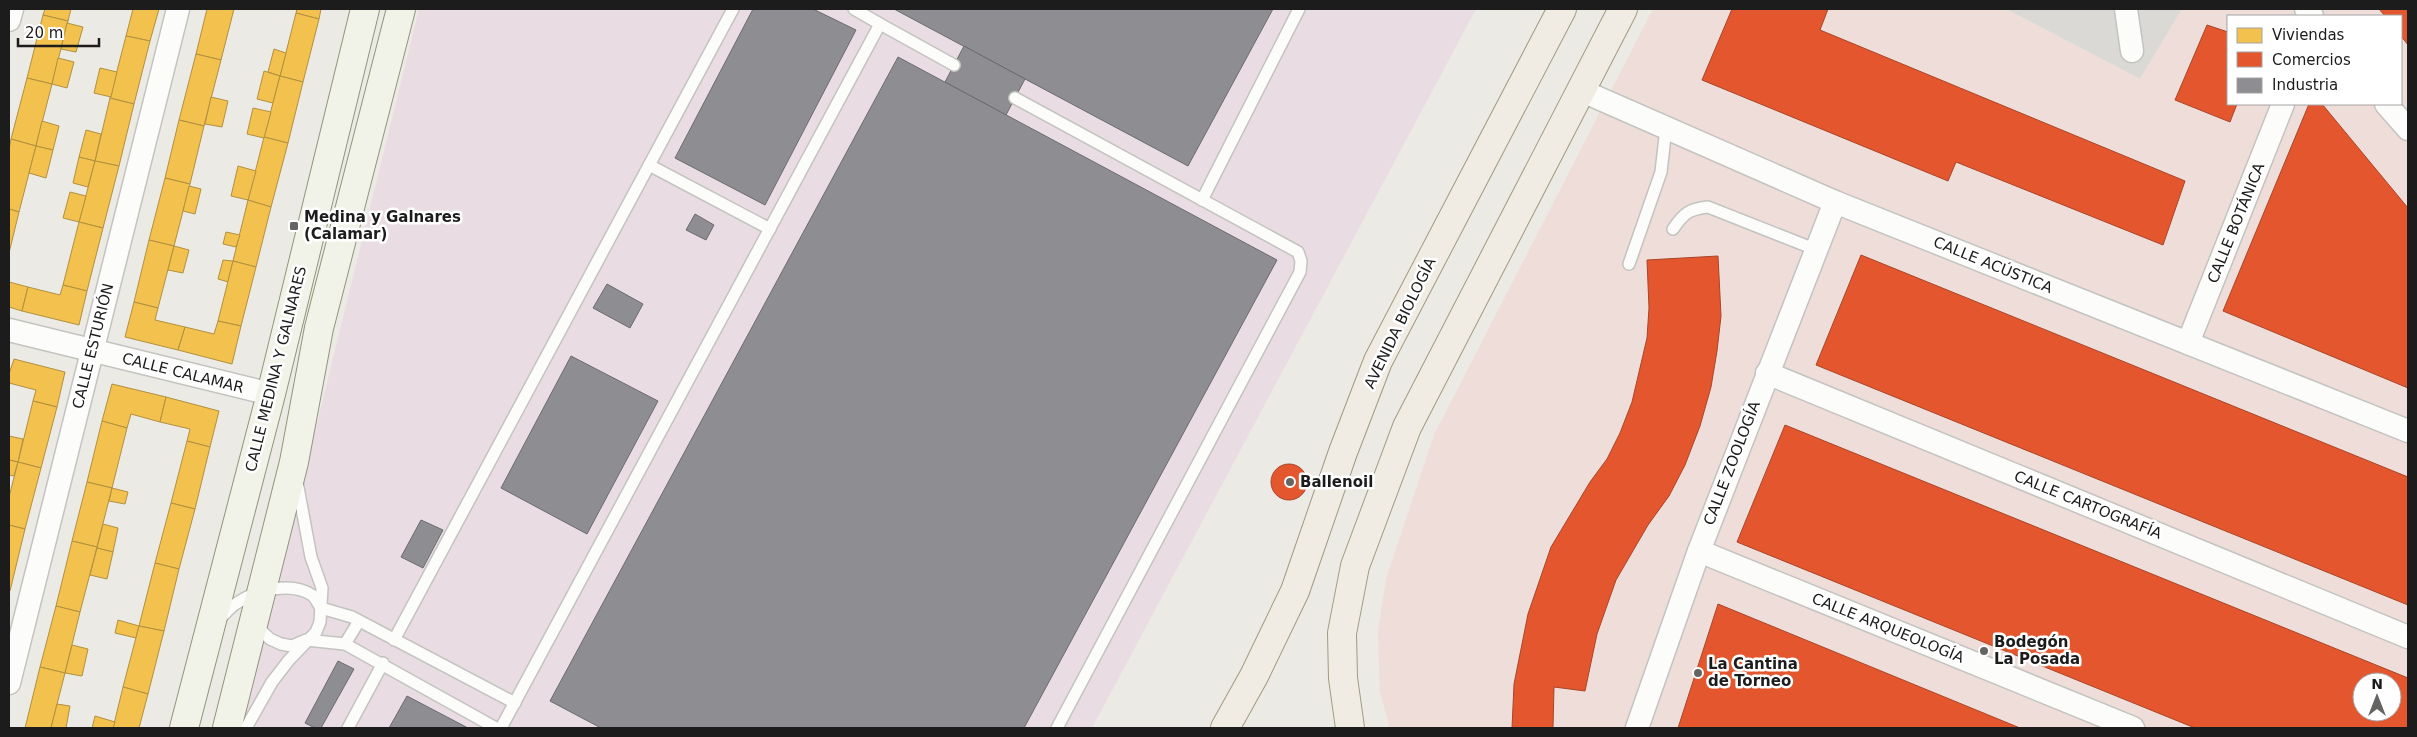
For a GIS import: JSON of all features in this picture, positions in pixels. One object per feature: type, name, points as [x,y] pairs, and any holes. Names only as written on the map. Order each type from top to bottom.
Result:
[{"type":"main road","name":"CALLE MEDINA Y GALNARES","points":[[184,728],[271,394],[365,9]]},
{"type":"main road","points":[[226,728],[294,462],[319,328],[401,9]]},
{"type":"main road","name":"AVENIDA BIOLOGÍA","points":[[1225,728],[1254,676],[1295,591],[1343,452],[1378,361],[1562,9]]},
{"type":"main road","points":[[1350,728],[1343,678],[1342,633],[1354,566],[1407,427],[1622,9]]},
{"type":"street","points":[[9,20],[12,9]]},
{"type":"street","name":"CALLE ESTURIÓN","points":[[9,683],[178,9]]},
{"type":"street","points":[[2126,9],[2132,51]]},
{"type":"street","name":"CALLE ACÚSTICA","points":[[1580,90],[1835,202],[2408,431]]},
{"type":"street","name":"CALLE BOTÁNICA","points":[[2188,343],[2283,105]]},
{"type":"street","points":[[2387,105],[2408,129]]},
{"type":"street","name":"CALLE ZOOLOGÍA","points":[[1637,728],[1699,551],[1835,202]]},
{"type":"street","name":"CALLE CALAMAR","points":[[9,330],[271,394]]},
{"type":"street","name":"CALLE CARTOGRAFÍA","points":[[1767,373],[2408,637]]},
{"type":"street","name":"CALLE ARQUEOLOGÍA","points":[[1699,551],[2133,728]]},
{"type":"lane","points":[[394,640],[733,9]]},
{"type":"lane","points":[[854,9],[954,65]]},
{"type":"lane","points":[[1202,200],[1298,9]]},
{"type":"lane","points":[[501,728],[880,24]]},
{"type":"lane","points":[[1015,98],[1298,252],[1301,262],[1300,272],[1057,728]]},
{"type":"lane","points":[[1629,264],[1660,172],[1666,128]]},
{"type":"lane","points":[[649,165],[770,229]]},
{"type":"lane","points":[[1673,229],[1683,214],[1695,208],[1708,208],[1817,250]]},
{"type":"lane","points":[[246,728],[272,682],[306,640],[316,632],[320,622],[322,588],[311,557],[294,462]]},
{"type":"lane","points":[[224,573],[236,603],[270,639],[292,646],[306,640],[346,644],[383,663],[496,728]]},
{"type":"lane","points":[[210,628],[236,603],[262,591],[290,588],[303,590],[314,596],[321,608],[359,621],[515,703]]},
{"type":"lane","points":[[346,644],[359,621]]},
{"type":"lane","points":[[348,728],[383,663]]},
{"type":"shaded area","points":[[419,9],[1476,9],[1092,728],[242,728]]},
{"type":"shaded area","points":[[1653,9],[2006,9],[2140,79],[2182,9],[2408,9],[2408,728],[1390,728],[1380,692],[1378,632],[1386,579],[1434,435]]},
{"type":"shaded area","points":[[2006,9],[2182,9],[2140,79]]},
{"type":"building: Viviendas","points":[[45,9],[71,9],[68,21],[43,15]]},
{"type":"building: Viviendas","points":[[133,9],[159,9],[150,41],[126,36]]},
{"type":"building: Viviendas","points":[[207,9],[234,9],[221,60],[196,54]]},
{"type":"building: Viviendas","points":[[297,9],[321,9],[319,19],[296,13]]},
{"type":"building: Viviendas","points":[[296,13],[319,19],[303,82],[280,76]]},
{"type":"building: Viviendas","points":[[43,15],[68,21],[52,84],[27,78]]},
{"type":"building: Viviendas","points":[[67,23],[83,27],[76,52],[61,49]]},
{"type":"building: Viviendas","points":[[126,36],[150,41],[134,104],[110,98]]},
{"type":"building: Viviendas","points":[[274,49],[286,53],[280,76],[268,72]]},
{"type":"building: Viviendas","points":[[196,54],[221,60],[204,126],[179,120]]},
{"type":"building: Viviendas","points":[[58,58],[74,62],[67,88],[52,84]]},
{"type":"building: Viviendas","points":[[100,68],[117,72],[111,97],[94,93]]},
{"type":"building: Viviendas","points":[[264,71],[280,76],[273,103],[257,99]]},
{"type":"building: Viviendas","points":[[280,76],[303,82],[288,143],[264,137]]},
{"type":"building: Viviendas","points":[[27,78],[52,84],[36,146],[11,139]]},
{"type":"building: Viviendas","points":[[211,97],[228,101],[222,127],[205,124]]},
{"type":"building: Viviendas","points":[[110,98],[134,104],[119,166],[95,161]]},
{"type":"building: Viviendas","points":[[253,108],[271,112],[264,138],[247,134]]},
{"type":"building: Viviendas","points":[[179,120],[204,126],[190,184],[165,178]]},
{"type":"building: Viviendas","points":[[42,121],[59,126],[53,150],[36,146]]},
{"type":"building: Viviendas","points":[[86,130],[101,134],[95,161],[79,157]]},
{"type":"building: Viviendas","points":[[264,137],[288,143],[271,207],[248,200]]},
{"type":"building: Viviendas","points":[[11,139],[36,146],[19,212],[9,209],[9,150]]},
{"type":"building: Viviendas","points":[[36,146],[53,150],[46,178],[29,173]]},
{"type":"building: Viviendas","points":[[79,157],[95,161],[88,187],[73,183]]},
{"type":"building: Viviendas","points":[[95,161],[119,166],[103,228],[79,222]]},
{"type":"building: Viviendas","points":[[238,166],[256,171],[248,200],[231,196]]},
{"type":"building: Viviendas","points":[[165,178],[190,184],[174,246],[149,240]]},
{"type":"building: Viviendas","points":[[189,186],[201,189],[195,214],[183,211]]},
{"type":"building: Viviendas","points":[[70,192],[86,196],[79,222],[63,218]]},
{"type":"building: Viviendas","points":[[248,200],[271,207],[256,267],[233,261]]},
{"type":"building: Viviendas","points":[[9,209],[19,212],[9,253]]},
{"type":"building: Viviendas","points":[[79,222],[103,228],[87,291],[63,285]]},
{"type":"building: Viviendas","points":[[226,232],[240,235],[236,247],[223,244]]},
{"type":"building: Viviendas","points":[[149,240],[174,246],[158,308],[134,302]]},
{"type":"building: Viviendas","points":[[174,246],[189,250],[183,273],[168,270]]},
{"type":"building: Viviendas","points":[[223,260],[233,261],[228,282],[218,279]]},
{"type":"building: Viviendas","points":[[233,261],[256,267],[241,326],[218,321]]},
{"type":"building: Viviendas","points":[[9,282],[28,287],[22,311],[9,307]]},
{"type":"building: Viviendas","points":[[63,285],[87,291],[79,325],[22,311],[28,287],[60,295]]},
{"type":"building: Viviendas","points":[[134,302],[158,308],[155,320],[185,327],[178,350],[125,337]]},
{"type":"building: Viviendas","points":[[218,321],[241,326],[232,364],[178,350],[185,327],[214,334]]},
{"type":"building: Viviendas","points":[[14,359],[65,372],[57,407],[33,401],[36,390],[9,383],[9,374]]},
{"type":"building: Viviendas","points":[[112,384],[166,397],[160,422],[131,414],[127,428],[102,421]]},
{"type":"building: Viviendas","points":[[166,397],[219,411],[210,447],[187,441],[190,429],[160,422]]},
{"type":"building: Viviendas","points":[[33,401],[57,407],[41,468],[18,462]]},
{"type":"building: Viviendas","points":[[102,421],[127,428],[112,488],[87,482]]},
{"type":"building: Viviendas","points":[[9,436],[23,439],[18,462],[9,460]]},
{"type":"building: Viviendas","points":[[187,441],[210,447],[195,509],[171,503]]},
{"type":"building: Viviendas","points":[[9,460],[18,462],[14,476],[9,475]]},
{"type":"building: Viviendas","points":[[18,462],[41,468],[25,529],[9,525],[9,497]]},
{"type":"building: Viviendas","points":[[87,482],[112,488],[97,547],[72,541]]},
{"type":"building: Viviendas","points":[[112,488],[128,492],[125,504],[109,501]]},
{"type":"building: Viviendas","points":[[171,503],[195,509],[179,569],[155,563]]},
{"type":"building: Viviendas","points":[[103,524],[118,528],[113,552],[97,548]]},
{"type":"building: Viviendas","points":[[9,525],[25,529],[10,591],[9,591]]},
{"type":"building: Viviendas","points":[[72,541],[97,547],[80,612],[56,606]]},
{"type":"building: Viviendas","points":[[97,548],[113,552],[107,579],[90,575]]},
{"type":"building: Viviendas","points":[[155,563],[179,569],[164,631],[139,626]]},
{"type":"building: Viviendas","points":[[56,606],[80,612],[65,673],[40,667]]},
{"type":"building: Viviendas","points":[[118,620],[139,626],[136,638],[115,633]]},
{"type":"building: Viviendas","points":[[139,626],[164,631],[148,694],[123,687]]},
{"type":"building: Viviendas","points":[[72,645],[88,649],[82,676],[65,673]]},
{"type":"building: Viviendas","points":[[40,667],[65,673],[51,728],[25,728]]},
{"type":"building: Viviendas","points":[[123,687],[148,694],[139,728],[113,728]]},
{"type":"building: Viviendas","points":[[57,704],[70,706],[66,728],[51,728]]},
{"type":"building: Viviendas","points":[[95,716],[115,722],[113,728],[92,728]]},
{"type":"building: Comercios","points":[[1732,9],[1828,9],[1820,30],[2185,181],[2163,245],[1956,162],[1948,181],[1702,80]]},
{"type":"building: Comercios","points":[[2379,9],[2408,9],[2408,45],[2402,37],[2402,15],[2384,15]]},
{"type":"building: Comercios","points":[[2207,25],[2227,32],[2227,105],[2237,105],[2230,122],[2175,100]]},
{"type":"building: Comercios","points":[[2309,105],[2323,105],[2408,208],[2408,388],[2223,311]]},
{"type":"building: Comercios","points":[[1861,255],[2408,477],[2408,605],[1816,365]]},
{"type":"building: Comercios","points":[[1718,256],[1721,316],[1717,351],[1711,387],[1700,426],[1685,465],[1669,496],[1648,525],[1616,580],[1597,634],[1585,691],[1554,687],[1553,728],[1512,728],[1514,684],[1528,614],[1551,547],[1590,482],[1607,459],[1632,402],[1647,338],[1649,308],[1647,260]]},
{"type":"building: Comercios","points":[[1785,425],[2393,672],[2352,672],[2352,722],[2402,722],[2402,676],[2408,678],[2408,728],[2195,728],[1737,542]]},
{"type":"building: Comercios","name":"Ballenoil","points":[[1289,464],[1296,465],[1302,469],[1306,475],[1306,489],[1302,495],[1296,499],[1289,500],[1282,499],[1276,495],[1272,489],[1271,482],[1272,475],[1276,469],[1282,465]]},
{"type":"building: Comercios","points":[[1718,604],[2020,728],[1678,728]]},
{"type":"building: Industria","points":[[753,9],[813,9],[856,30],[765,205],[675,158]]},
{"type":"building: Industria","points":[[894,9],[1273,9],[1188,166]]},
{"type":"building: Industria","points":[[964,46],[1025,79],[1006,115],[945,82]]},
{"type":"building: Industria","points":[[898,57],[1277,260],[1024,728],[601,728],[550,701]]},
{"type":"building: Industria","points":[[695,214],[714,225],[706,240],[686,230]]},
{"type":"building: Industria","points":[[607,284],[643,304],[630,328],[593,308]]},
{"type":"building: Industria","points":[[571,356],[658,401],[587,534],[501,488]]},
{"type":"building: Industria","points":[[421,520],[443,530],[423,568],[401,557]]},
{"type":"building: Industria","points":[[338,661],[354,669],[321,728],[315,728],[305,723]]},
{"type":"building: Industria","points":[[407,696],[468,728],[389,728]]},
{"type":"place","name":"Medina y Galnares (Calamar)","points":[[294,226]]},
{"type":"place","name":"Ballenoil","points":[[1290,482]]},
{"type":"place","name":"Bodegón La Posada","points":[[1984,651]]},
{"type":"place","name":"La Cantina de Torneo","points":[[1698,673]]}]
